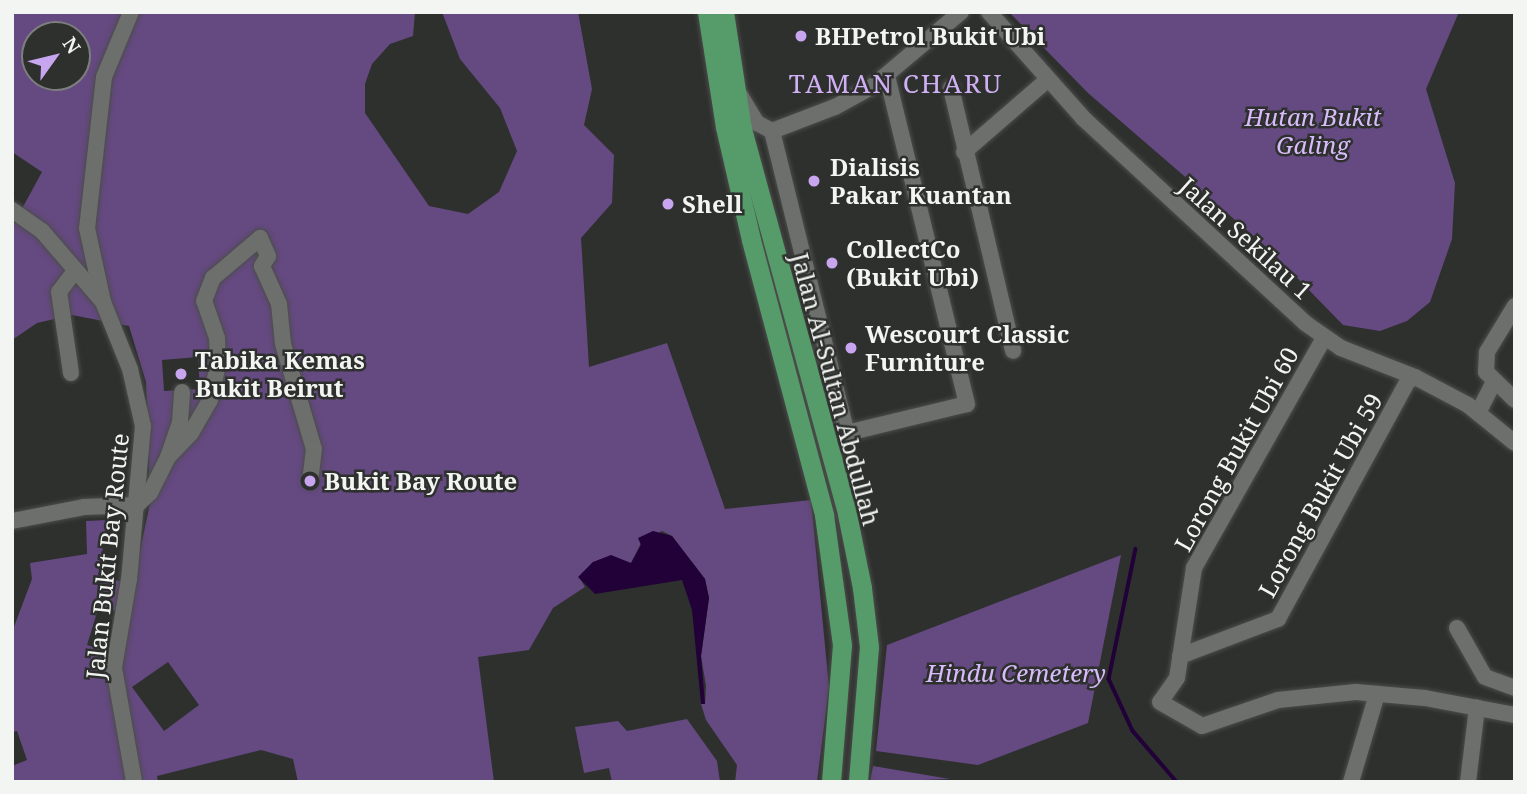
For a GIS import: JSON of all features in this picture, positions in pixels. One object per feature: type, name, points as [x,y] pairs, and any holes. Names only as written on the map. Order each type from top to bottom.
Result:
[{"type":"main road","name":"Jalan Al-Sultan Abdullah","points":[[707,12],[725,127],[748,228],[824,515],[842,645],[831,782]]},
{"type":"main road","name":"Jalan Al-Sultan Abdullah","points":[[724,12],[742,129],[847,514],[862,588],[869,647],[858,782]]},
{"type":"street","name":"Jalan Bukit Bay Route","points":[[131,12],[104,77],[95,183],[86,214],[103,302],[140,405],[143,426],[137,505],[114,668],[120,724],[134,782]]},
{"type":"street","points":[[772,131],[835,107],[887,77],[961,12]]},
{"type":"street","name":"Jalan Sekilau 1","points":[[989,12],[1047,80],[1137,169],[1324,338],[1415,377],[1478,412],[1515,443]]},
{"type":"street","points":[[736,85],[747,111],[772,131],[847,433],[967,404],[887,77]]},
{"type":"street","points":[[964,152],[1047,80]]},
{"type":"street","points":[[951,89],[1013,351]]},
{"type":"street","points":[[12,210],[41,231],[74,272],[103,302]]},
{"type":"street","points":[[168,457],[191,433],[210,400],[218,365],[217,338],[204,301],[214,278],[260,238],[268,256],[262,267],[279,304],[284,345],[314,449],[310,481]]},
{"type":"street","points":[[71,373],[59,292],[74,272]]},
{"type":"street","points":[[1515,306],[1487,352],[1486,372],[1494,383],[1515,400]]},
{"type":"street","name":"Lorong Bukit Ubi 60","points":[[1324,338],[1194,568],[1175,685],[1160,702],[1202,726],[1289,697],[1377,694]]},
{"type":"street","name":"Lorong Bukit Ubi 59","points":[[1180,656],[1278,619],[1408,381],[1415,377]]},
{"type":"street","points":[[1478,412],[1494,383]]},
{"type":"street","points":[[12,521],[84,507],[137,505],[150,493],[168,457],[180,422],[182,392]]},
{"type":"street","points":[[1457,628],[1485,677],[1515,688]]},
{"type":"street","points":[[1351,782],[1377,694],[1515,715]]},
{"type":"street","points":[[1468,782],[1477,708]]},
{"type":"green space","points":[[12,12],[415,12],[413,36],[390,44],[372,64],[365,84],[365,113],[429,206],[468,214],[499,192],[517,151],[500,108],[460,59],[442,12],[578,12],[592,89],[584,125],[614,155],[612,203],[581,238],[589,367],[667,343],[725,509],[811,500],[829,687],[817,782],[735,782],[737,765],[706,720],[701,704],[705,704],[706,686],[701,656],[709,598],[705,579],[672,536],[662,531],[641,543],[631,563],[593,562],[579,577],[585,587],[553,608],[529,650],[478,657],[494,782],[298,782],[293,759],[261,750],[157,776],[158,782],[12,782],[12,766],[27,760],[17,731],[12,732],[12,632],[32,579],[30,563],[87,554],[86,521],[108,520],[98,575],[133,585],[150,503],[146,382],[129,326],[72,315],[37,323],[12,340],[12,227],[42,172],[12,152]],"holes":[[[198,357],[200,389],[164,391],[162,360]],[[99,606],[119,612],[107,651],[87,645]],[[168,662],[199,705],[164,731],[132,687]]]},
{"type":"green space","name":"Hutan Bukit Galing","points":[[1009,12],[1459,12],[1426,89],[1455,183],[1452,239],[1430,302],[1407,321],[1380,331],[1343,325],[1271,251],[1088,93]]},
{"type":"green space","name":"Hindu Cemetery","points":[[1121,555],[1088,723],[978,765],[876,751],[887,645]]},
{"type":"green space","points":[[687,719],[717,761],[720,782],[612,782],[609,768],[584,773],[575,727],[618,721],[627,731]]},
{"type":"green space","points":[[873,766],[950,779],[870,782]]},
{"type":"shaded area","points":[[653,531],[672,536],[705,579],[709,598],[701,656],[705,704],[701,704],[692,610],[682,580],[595,594],[578,577],[593,562],[611,555],[631,563],[641,545],[638,538]]},
{"type":"waterway","points":[[1136,549],[1109,679],[1133,731],[1177,782]]},
{"type":"place","name":"BHPetrol Bukit Ubi","points":[[801,36]]},
{"type":"place","name":"Dialisis Pakar Kuantan","points":[[814,181]]},
{"type":"place","name":"Shell","points":[[668,204]]},
{"type":"place","name":"CollectCo (Bukit Ubi)","points":[[832,263]]},
{"type":"place","name":"Wescourt Classic Furniture","points":[[851,348]]},
{"type":"place","name":"Tabika Kemas Bukit Beirut","points":[[181,374]]},
{"type":"place","name":"Bukit Bay Route","points":[[310,481]]},
{"type":"district","name":"TAMAN CHARU","points":[[896,84]]}]
